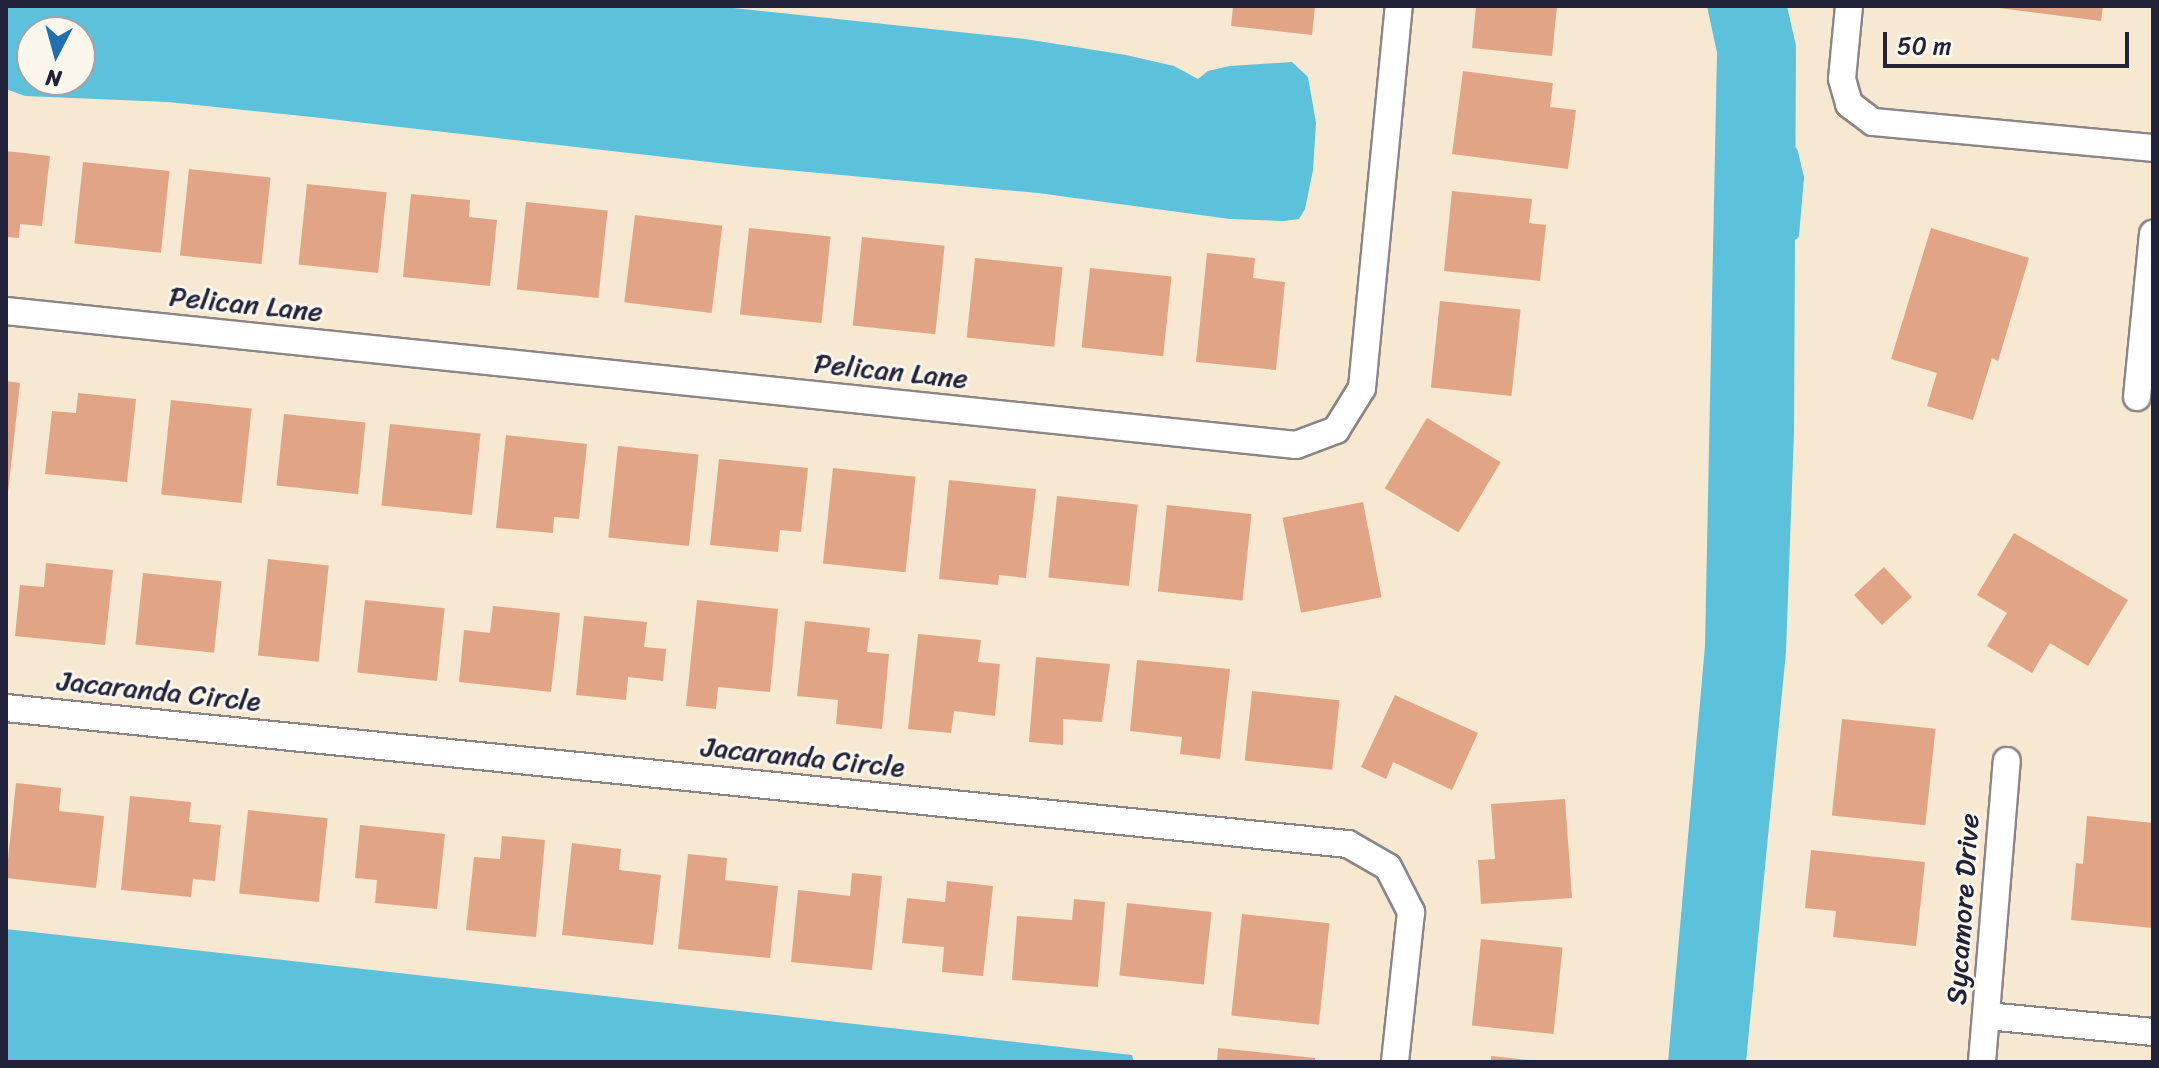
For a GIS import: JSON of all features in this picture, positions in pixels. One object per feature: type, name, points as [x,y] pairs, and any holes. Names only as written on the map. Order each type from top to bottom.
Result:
[{"type":"street","name":"Pelican Lane","points":[[6,311],[1296,445],[1336,430],[1362,388],[1399,6]]},
{"type":"street","points":[[1849,6],[1842,79],[1849,104],[1873,122],[2153,148]]},
{"type":"street","points":[[2137,397],[2153,234]]},
{"type":"street","name":"Jacaranda Circle","points":[[6,708],[1348,844],[1388,867],[1411,912],[1395,1062]]},
{"type":"street","name":"Sycamore Drive","points":[[1982,1062],[2007,761]]},
{"type":"street","points":[[1987,1016],[2153,1032]]},
{"type":"water","points":[[6,6],[715,6],[1025,39],[1174,66],[1198,79],[1208,71],[1230,66],[1292,62],[1308,77],[1316,123],[1313,170],[1305,209],[1299,219],[1284,221],[1230,219],[1038,193],[753,167],[168,102],[25,96],[96,96],[96,16],[16,16],[16,93],[6,89]]},
{"type":"water","points":[[1707,6],[1787,6],[1796,46],[1794,431],[1786,652],[1746,1062],[1668,1062],[1705,646],[1717,53]]},
{"type":"water","points":[[6,929],[1132,1055],[1134,1062],[6,1062]]},
{"type":"building","points":[[1233,6],[1315,6],[1312,35],[1231,26]]},
{"type":"building","points":[[1476,6],[1557,6],[1552,56],[1472,48]]},
{"type":"building","points":[[1984,6],[2103,6],[2101,21]]},
{"type":"building","points":[[1463,71],[1553,83],[1550,107],[1576,110],[1568,169],[1452,154]]},
{"type":"building","points":[[6,151],[50,156],[42,226],[20,224],[19,238],[6,237]]},
{"type":"building","points":[[83,162],[170,171],[161,253],[74,244]]},
{"type":"building","points":[[189,169],[271,178],[261,264],[180,256]]},
{"type":"building","points":[[307,184],[387,192],[378,273],[299,265]]},
{"type":"building","points":[[1452,191],[1532,199],[1529,223],[1546,225],[1540,281],[1444,271]]},
{"type":"building","points":[[411,194],[470,200],[469,217],[497,220],[490,286],[403,277]]},
{"type":"building","points":[[526,202],[608,211],[598,298],[517,290]]},
{"type":"building","points":[[635,215],[722,226],[712,313],[624,302]]},
{"type":"building","points":[[749,228],[831,237],[821,323],[740,315]]},
{"type":"building","points":[[1931,228],[2029,258],[1998,361],[1992,358],[1973,420],[1927,406],[1937,373],[1891,359]]},
{"type":"building","points":[[862,237],[945,246],[935,334],[853,326]]},
{"type":"building","points":[[1207,253],[1255,258],[1253,278],[1285,282],[1276,370],[1196,362]]},
{"type":"building","points":[[975,258],[1063,267],[1054,347],[967,338]]},
{"type":"building","points":[[1090,268],[1172,277],[1163,356],[1082,348]]},
{"type":"building","points":[[1440,301],[1521,309],[1511,396],[1431,388]]},
{"type":"building","points":[[6,381],[20,383],[8,493],[6,492]]},
{"type":"building","points":[[78,393],[136,399],[127,482],[45,474],[52,411],[76,413]]},
{"type":"building","points":[[171,400],[252,408],[242,503],[161,494]]},
{"type":"building","points":[[284,414],[366,423],[358,494],[276,486]]},
{"type":"building","points":[[1427,418],[1501,462],[1458,533],[1385,488]]},
{"type":"building","points":[[390,424],[481,434],[472,515],[381,506]]},
{"type":"building","points":[[506,435],[587,444],[579,519],[554,517],[553,533],[496,528]]},
{"type":"building","points":[[618,446],[699,454],[689,546],[608,537]]},
{"type":"building","points":[[719,459],[808,468],[801,532],[780,530],[778,552],[710,545]]},
{"type":"building","points":[[833,468],[916,477],[906,572],[823,563]]},
{"type":"building","points":[[949,480],[1036,489],[1026,578],[999,575],[998,585],[939,579]]},
{"type":"building","points":[[1057,496],[1138,504],[1129,586],[1048,578]]},
{"type":"building","points":[[1363,502],[1382,597],[1301,613],[1283,518]]},
{"type":"building","points":[[1167,505],[1252,514],[1242,600],[1158,592]]},
{"type":"building","points":[[2014,533],[2128,600],[2088,666],[2050,643],[2032,673],[1987,646],[2007,613],[1977,595]]},
{"type":"building","points":[[268,559],[329,565],[319,662],[258,655]]},
{"type":"building","points":[[46,563],[113,570],[105,645],[15,636],[20,585],[44,587]]},
{"type":"building","points":[[1884,567],[1912,597],[1882,625],[1854,595]]},
{"type":"building","points":[[143,573],[222,581],[214,653],[135,645]]},
{"type":"building","points":[[365,600],[445,608],[437,681],[357,673]]},
{"type":"building","points":[[697,600],[778,609],[770,692],[718,687],[716,709],[686,706]]},
{"type":"building","points":[[493,606],[560,613],[551,692],[459,682],[464,630],[490,633]]},
{"type":"building","points":[[584,616],[647,622],[644,647],[666,649],[663,681],[628,677],[626,700],[576,695]]},
{"type":"building","points":[[805,621],[870,628],[867,652],[889,654],[882,729],[836,724],[838,700],[797,696]]},
{"type":"building","points":[[918,634],[981,640],[978,662],[1000,664],[995,716],[954,711],[951,733],[908,729]]},
{"type":"building","points":[[1036,657],[1110,664],[1102,722],[1063,719],[1063,745],[1029,742]]},
{"type":"building","points":[[1137,660],[1230,669],[1220,759],[1180,754],[1182,737],[1130,731]]},
{"type":"building","points":[[1252,691],[1340,700],[1332,770],[1245,761]]},
{"type":"building","points":[[1395,695],[1478,733],[1452,790],[1393,762],[1386,779],[1361,767]]},
{"type":"building","points":[[1842,719],[1935,729],[1925,825],[1832,815]]},
{"type":"building","points":[[16,783],[61,788],[59,811],[104,816],[96,888],[6,878]]},
{"type":"building","points":[[130,796],[191,802],[189,822],[221,825],[215,881],[193,879],[191,897],[121,890]]},
{"type":"building","points":[[1565,799],[1572,898],[1481,904],[1478,860],[1495,859],[1491,804]]},
{"type":"building","points":[[248,810],[328,818],[319,902],[239,894]]},
{"type":"building","points":[[2087,816],[2153,823],[2153,928],[2071,920],[2076,863],[2083,864]]},
{"type":"building","points":[[360,825],[445,834],[437,909],[375,903],[377,880],[355,878]]},
{"type":"building","points":[[502,836],[545,840],[536,937],[466,930],[474,857],[500,859]]},
{"type":"building","points":[[572,843],[621,849],[619,870],[661,875],[653,945],[562,935]]},
{"type":"building","points":[[1811,850],[1925,862],[1916,946],[1833,937],[1836,911],[1805,908]]},
{"type":"building","points":[[688,854],[727,858],[725,880],[778,886],[770,958],[678,949]]},
{"type":"building","points":[[852,873],[882,876],[872,970],[791,962],[798,890],[850,896]]},
{"type":"building","points":[[947,881],[993,886],[983,976],[942,972],[944,947],[902,943],[907,898],[945,902]]},
{"type":"building","points":[[1074,899],[1105,902],[1098,987],[1012,980],[1017,916],[1072,920]]},
{"type":"building","points":[[1127,903],[1212,912],[1204,984],[1119,976]]},
{"type":"building","points":[[1242,914],[1330,923],[1319,1025],[1231,1015]]},
{"type":"building","points":[[1481,939],[1563,948],[1553,1034],[1472,1026]]},
{"type":"building","points":[[1218,1048],[1315,1058],[1315,1062],[1217,1062]]},
{"type":"building","points":[[1491,1056],[1528,1060],[1528,1062],[1491,1062]]},
{"type":"waterway","points":[[1793,152],[1799,178],[1794,235]]}]
